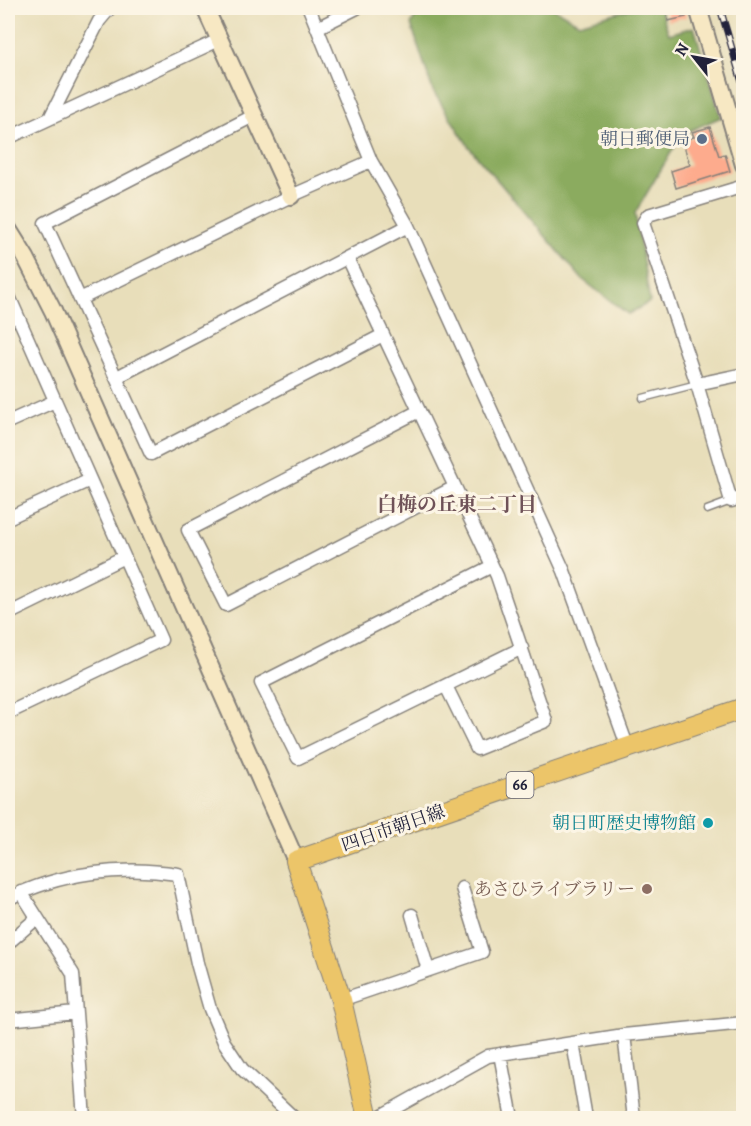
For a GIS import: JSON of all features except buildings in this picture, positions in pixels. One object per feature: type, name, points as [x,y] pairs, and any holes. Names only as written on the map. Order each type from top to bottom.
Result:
[{"type":"main road","name":"四日市朝日線","points":[[296,861],[744,708]]},
{"type":"main road","points":[[296,861],[341,999],[368,1119]]},
{"type":"street","points":[[51,116],[99,21],[110,8]]},
{"type":"street","points":[[205,8],[291,196]]},
{"type":"street","points":[[309,8],[319,27],[371,161],[408,226],[564,571],[628,748]]},
{"type":"street","points":[[319,27],[357,8]]},
{"type":"street","points":[[698,8],[744,165]]},
{"type":"street","points":[[8,138],[51,116],[219,40]]},
{"type":"street","points":[[255,115],[45,223],[82,298],[152,454],[383,335]]},
{"type":"street","points":[[82,298],[291,196],[371,161]]},
{"type":"street","points":[[744,186],[648,215],[643,223],[697,384],[730,501],[744,497]]},
{"type":"street","points":[[117,378],[408,226]]},
{"type":"street","points":[[8,229],[27,258],[53,311],[296,861]]},
{"type":"street","points":[[347,258],[492,566],[546,721],[477,749],[446,686]]},
{"type":"street","points":[[8,294],[160,640],[8,712]]},
{"type":"street","points":[[8,323],[14,309]]},
{"type":"street","points":[[697,384],[744,374]]},
{"type":"street","points":[[8,422],[55,401]]},
{"type":"street","points":[[419,411],[188,530],[226,605],[454,487]]},
{"type":"street","points":[[8,518],[90,480]]},
{"type":"street","points":[[8,614],[124,557]]},
{"type":"street","points":[[492,566],[261,683],[298,758],[522,648]]},
{"type":"street","points":[[8,898],[41,883],[77,875],[154,870],[178,874],[197,963],[210,1009],[224,1042],[242,1069],[294,1119]]},
{"type":"street","points":[[341,999],[482,952],[462,888]]},
{"type":"street","points":[[21,892],[73,974],[84,1119]]},
{"type":"street","points":[[412,915],[428,970]]},
{"type":"street","points":[[8,943],[37,918]]},
{"type":"street","points":[[8,1020],[75,1013]]},
{"type":"street","points":[[377,1119],[488,1056],[624,1035],[744,1023]]},
{"type":"street","points":[[624,1035],[634,1119]]},
{"type":"street","points":[[573,1043],[586,1119]]},
{"type":"street","points":[[500,1054],[512,1119]]},
{"type":"lane","points":[[643,398],[697,384]]},
{"type":"lane","points":[[707,510],[730,501]]},
{"type":"green space","points":[[422,8],[553,8],[579,23],[634,8],[660,8],[669,34],[694,27],[721,117],[682,134],[635,213],[650,302],[628,314],[582,279],[469,147],[433,91],[411,24]]},
{"type":"railway","points":[[720,8],[744,89]]},
{"type":"place","name":"朝日郵便局","points":[[702,139]]},
{"type":"place","name":"朝日町歴史博物館","points":[[708,823]]},
{"type":"place","name":"あさひライブラリー","points":[[647,889]]},
{"type":"district","name":"白梅の丘東二丁目","points":[[457,504]]}]
